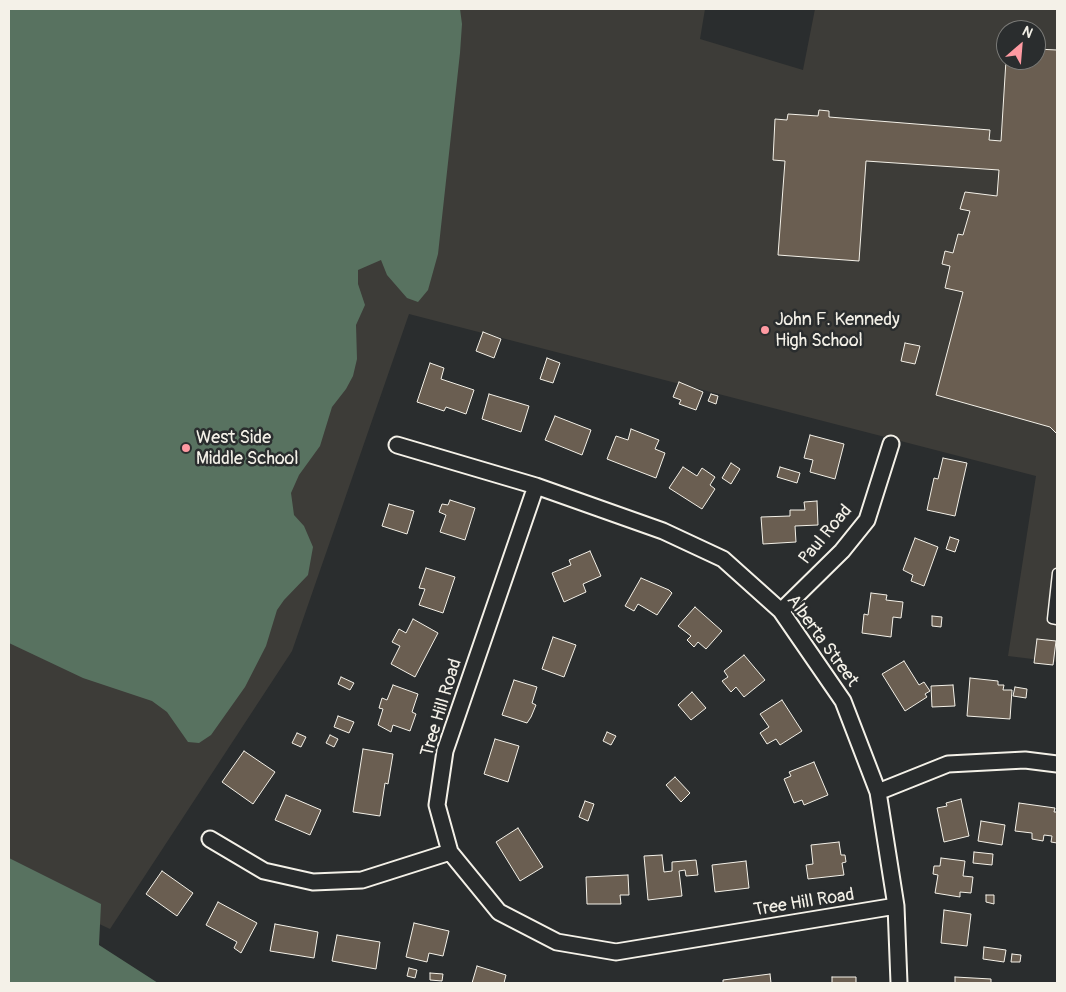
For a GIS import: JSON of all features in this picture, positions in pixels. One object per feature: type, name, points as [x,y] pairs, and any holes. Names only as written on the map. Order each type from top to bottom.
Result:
[{"type":"street","name":"Paul Road","points":[[781,611],[842,551],[867,520],[891,444]]},
{"type":"street","name":"Alberta Street","points":[[397,445],[536,486],[663,531],[723,559],[781,611],[843,701],[878,792],[896,906],[899,983]]},
{"type":"street","name":"Tree Hill Road","points":[[536,486],[445,750],[438,805],[450,852],[499,912],[558,942],[616,952],[896,906]]},
{"type":"street","points":[[878,792],[948,764],[1025,760],[1057,764]]},
{"type":"street","points":[[210,839],[264,871],[314,882],[362,880],[450,852]]},
{"type":"lane","points":[[1057,573],[1052,620],[1057,620]]},
{"type":"shaded area","points":[[9,9],[705,9],[700,39],[803,70],[815,9],[1057,10],[1057,662],[1008,656],[1036,476],[409,314],[292,651],[110,929],[9,882]]},
{"type":"green space","name":"West Side Middle School","points":[[9,9],[460,9],[462,24],[460,53],[438,254],[428,290],[418,302],[407,298],[387,275],[381,260],[358,270],[358,284],[365,305],[356,325],[357,359],[353,376],[332,407],[320,446],[299,475],[291,493],[294,515],[304,526],[313,547],[308,575],[277,610],[266,646],[245,687],[211,735],[199,743],[188,742],[167,712],[152,701],[83,678],[9,643]]},
{"type":"green space","points":[[9,858],[101,904],[99,945],[158,983],[9,983]]},
{"type":"building","points":[[1046,49],[1057,50],[1057,434],[1050,427],[936,395],[963,292],[945,288],[950,266],[942,264],[945,251],[953,253],[958,234],[963,235],[970,211],[960,209],[965,192],[997,196],[999,170],[866,161],[859,261],[778,255],[785,161],[773,160],[775,119],[787,120],[788,114],[818,116],[819,110],[829,111],[829,117],[990,130],[989,140],[1001,141],[1005,70],[1046,70]]},
{"type":"building","points":[[483,332],[501,339],[494,358],[476,351]]},
{"type":"building","points":[[905,343],[920,346],[915,364],[901,361]]},
{"type":"building","points":[[547,358],[560,363],[553,383],[540,379]]},
{"type":"building","points":[[430,363],[444,368],[441,379],[474,390],[466,414],[446,407],[444,411],[417,402]]},
{"type":"building","points":[[679,382],[703,392],[696,410],[679,404],[681,400],[673,397]]},
{"type":"building","points":[[489,394],[529,406],[521,432],[482,419]]},
{"type":"building","points":[[711,394],[718,396],[716,404],[708,401]]},
{"type":"building","points":[[555,416],[591,430],[582,455],[545,440]]},
{"type":"building","points":[[631,429],[659,440],[655,449],[665,453],[656,478],[607,459],[616,436],[628,440]]},
{"type":"building","points":[[810,435],[844,444],[835,479],[810,472],[813,460],[804,458]]},
{"type":"building","points":[[943,458],[967,463],[955,516],[927,510],[934,478],[938,479]]},
{"type":"building","points":[[731,463],[740,469],[731,484],[722,478]]},
{"type":"building","points":[[683,467],[697,476],[702,468],[715,477],[710,485],[715,489],[702,509],[669,488]]},
{"type":"building","points":[[780,467],[800,473],[797,483],[777,477]]},
{"type":"building","points":[[450,500],[475,508],[465,540],[440,532],[446,515],[439,512],[442,504],[448,505]]},
{"type":"building","points":[[817,501],[818,525],[795,526],[796,542],[763,544],[761,517],[790,516],[790,510],[805,510],[804,502]]},
{"type":"building","points":[[389,504],[414,511],[407,534],[382,526]]},
{"type":"building","points":[[950,537],[959,540],[955,552],[946,549]]},
{"type":"building","points":[[915,538],[938,547],[924,586],[911,581],[913,575],[903,570]]},
{"type":"building","points":[[590,551],[601,576],[583,584],[586,592],[564,602],[552,573],[571,565],[569,560]]},
{"type":"building","points":[[426,568],[455,577],[443,613],[419,605],[425,589],[419,588]]},
{"type":"building","points":[[641,578],[672,593],[657,615],[638,604],[634,611],[625,606]]},
{"type":"building","points":[[871,593],[887,595],[886,600],[903,602],[901,618],[893,617],[891,637],[862,633],[864,614],[868,615]]},
{"type":"building","points":[[695,607],[722,631],[706,649],[698,642],[694,647],[687,640],[691,636],[678,626]]},
{"type":"building","points":[[932,616],[942,617],[941,627],[932,626]]},
{"type":"building","points":[[413,619],[438,633],[415,677],[391,664],[400,646],[392,642],[399,629],[406,633]]},
{"type":"building","points":[[553,637],[576,645],[564,677],[542,669]]},
{"type":"building","points":[[1037,639],[1056,641],[1053,665],[1034,663]]},
{"type":"building","points":[[744,655],[765,680],[744,697],[736,687],[731,692],[722,681],[728,677],[724,671]]},
{"type":"building","points":[[904,661],[919,685],[924,682],[930,691],[925,694],[927,697],[905,711],[882,674]]},
{"type":"building","points":[[341,677],[354,683],[350,690],[338,684]]},
{"type":"building","points":[[970,678],[998,681],[998,685],[1004,685],[1003,690],[1012,690],[1010,719],[967,716]]},
{"type":"building","points":[[514,680],[537,687],[532,703],[536,705],[527,723],[502,715]]},
{"type":"building","points":[[393,685],[418,694],[412,712],[416,714],[410,731],[393,725],[391,732],[378,725],[383,709],[379,708],[382,698],[387,700]]},
{"type":"building","points":[[953,685],[955,706],[932,707],[931,686]]},
{"type":"building","points":[[1015,687],[1027,689],[1026,698],[1013,696]]},
{"type":"building","points":[[692,692],[706,708],[691,720],[678,705]]},
{"type":"building","points":[[782,700],[802,731],[780,745],[776,739],[767,744],[760,733],[769,727],[760,714]]},
{"type":"building","points":[[338,716],[354,722],[349,733],[334,727]]},
{"type":"building","points":[[607,732],[616,736],[611,745],[603,741]]},
{"type":"building","points":[[297,733],[306,737],[301,747],[292,743]]},
{"type":"building","points":[[330,735],[338,739],[334,747],[326,743]]},
{"type":"building","points":[[495,739],[519,746],[508,782],[484,774]]},
{"type":"building","points":[[363,749],[393,754],[388,784],[385,783],[380,816],[353,812]]},
{"type":"building","points":[[244,751],[275,772],[253,804],[222,782]]},
{"type":"building","points":[[814,762],[828,795],[804,805],[802,800],[794,803],[784,779],[791,776],[789,772]]},
{"type":"building","points":[[675,777],[690,793],[681,802],[666,785]]},
{"type":"building","points":[[286,795],[321,810],[310,835],[275,820]]},
{"type":"building","points":[[961,799],[969,836],[944,842],[937,808],[947,806],[946,803]]},
{"type":"building","points":[[585,801],[594,804],[588,821],[579,817]]},
{"type":"building","points":[[1019,803],[1055,808],[1054,812],[1057,812],[1057,843],[1051,842],[1052,836],[1044,835],[1043,841],[1032,839],[1032,833],[1015,831]]},
{"type":"building","points":[[981,821],[1005,825],[1002,845],[978,841]]},
{"type":"building","points":[[518,828],[543,867],[520,881],[496,842]]},
{"type":"building","points":[[839,842],[841,855],[845,855],[846,862],[842,863],[844,875],[808,879],[806,865],[813,864],[811,845]]},
{"type":"building","points":[[974,852],[993,854],[992,865],[973,863]]},
{"type":"building","points":[[662,855],[664,872],[672,871],[672,862],[696,860],[698,875],[686,876],[685,870],[679,871],[682,896],[648,900],[644,856]]},
{"type":"building","points":[[941,858],[965,861],[963,876],[973,877],[971,893],[960,892],[960,897],[935,893],[938,875],[933,874],[934,866],[940,866]]},
{"type":"building","points":[[746,861],[749,888],[715,892],[712,865]]},
{"type":"building","points":[[162,871],[193,893],[177,916],[146,894]]},
{"type":"building","points":[[628,875],[629,895],[620,895],[621,904],[587,904],[586,877]]},
{"type":"building","points":[[986,895],[994,895],[994,904],[986,902]]},
{"type":"building","points":[[218,902],[257,923],[241,953],[234,948],[237,942],[206,925]]},
{"type":"building","points":[[944,910],[971,914],[967,946],[941,943]]},
{"type":"building","points":[[414,923],[449,931],[443,956],[429,953],[427,962],[406,957]]},
{"type":"building","points":[[275,924],[318,932],[314,958],[270,951]]},
{"type":"building","points":[[337,935],[380,942],[376,969],[332,961]]},
{"type":"building","points":[[984,947],[1006,950],[1004,962],[983,959]]},
{"type":"building","points":[[1012,954],[1021,955],[1020,962],[1011,962]]},
{"type":"building","points":[[477,966],[506,975],[504,983],[472,983]]},
{"type":"building","points":[[409,968],[417,970],[415,978],[407,976]]},
{"type":"building","points":[[430,973],[443,974],[442,981],[430,980]]},
{"type":"building","points":[[770,974],[771,983],[723,983],[723,980]]},
{"type":"building","points":[[832,977],[856,977],[856,983],[832,983]]},
{"type":"building","points":[[955,977],[991,979],[991,983],[955,983]]},
{"type":"place","name":"John F. Kennedy High School","points":[[765,330]]},
{"type":"place","name":"West Side Middle School","points":[[186,448]]}]
